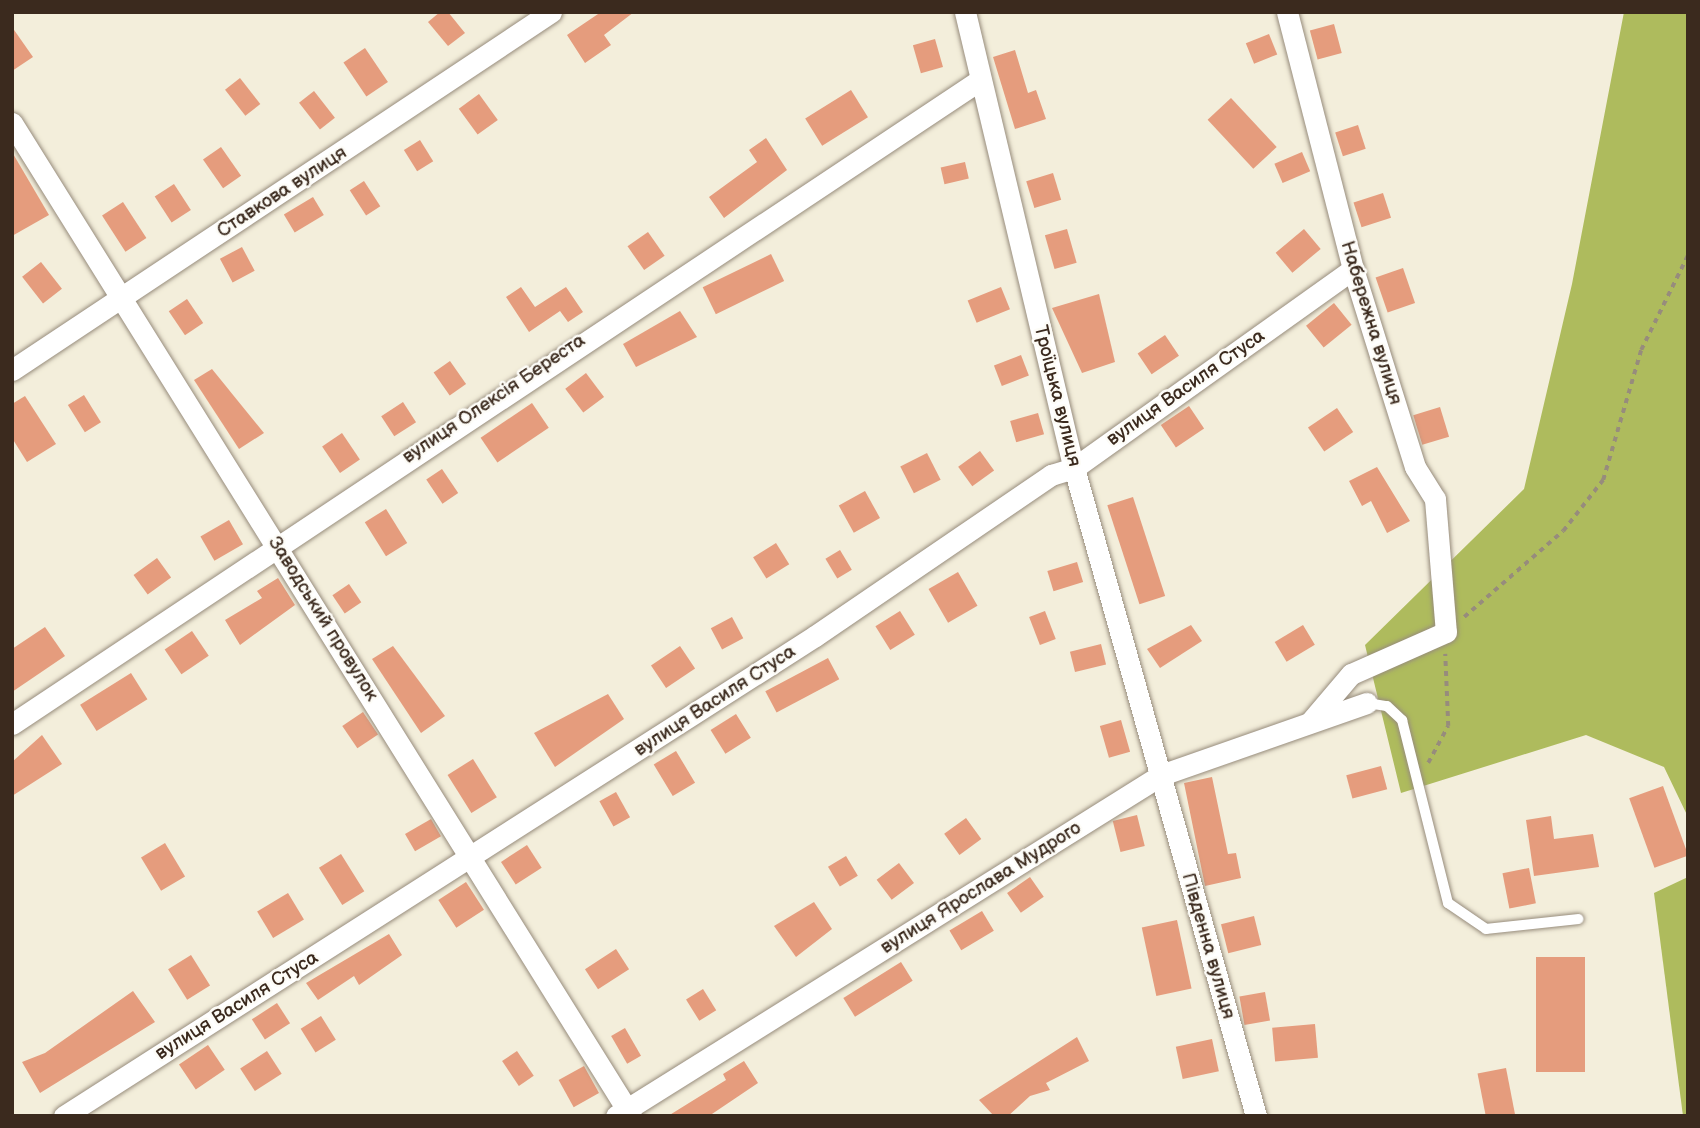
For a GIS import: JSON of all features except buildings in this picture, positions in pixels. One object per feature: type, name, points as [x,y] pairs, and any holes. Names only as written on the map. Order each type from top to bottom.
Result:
[{"type":"street","name":"Ставкова вулиця","points":[[12,370],[551,12]]},
{"type":"street","name":"Троїцька вулиця","points":[[965,12],[1074,468],[1161,775]]},
{"type":"street","name":"Набережна вулиця","points":[[1287,12],[1353,269],[1415,467],[1435,499],[1446,632]]},
{"type":"street","name":"вулиця Олексія Береста","points":[[12,724],[276,545],[980,80]]},
{"type":"street","name":"Заводський провулок","points":[[12,123],[474,855],[624,1114]]},
{"type":"street","name":"вулиця Василя Стуса","points":[[64,1116],[816,636],[1051,475],[1074,468],[1353,269]]},
{"type":"street","points":[[1311,721],[1351,674],[1446,632]]},
{"type":"street","name":"вулиця Ярослава Мудрого","points":[[624,1114],[1161,775],[1367,703]]},
{"type":"street","name":"Південна вулиця","points":[[1161,775],[1256,1116]]},
{"type":"lane","points":[[1367,703],[1387,706],[1402,720],[1413,775],[1448,903],[1486,929],[1578,919]]},
{"type":"path","points":[[1413,775],[1437,757],[1448,726],[1446,632],[1563,531],[1603,480],[1641,350],[1688,255]]},
{"type":"green space","points":[[1624,12],[1688,12],[1688,817],[1664,767],[1586,735],[1401,793],[1365,645],[1524,489],[1572,284]]},
{"type":"green space","points":[[1688,877],[1688,1116],[1683,1116],[1654,893]]}]
